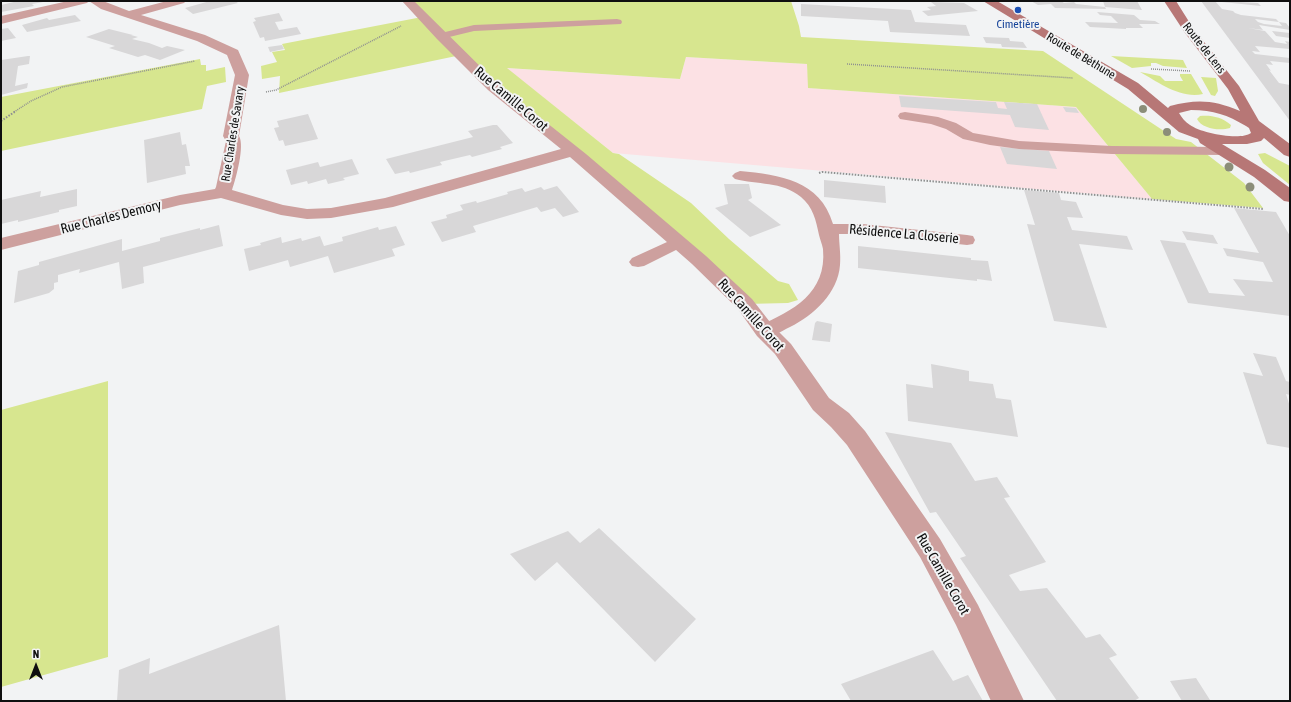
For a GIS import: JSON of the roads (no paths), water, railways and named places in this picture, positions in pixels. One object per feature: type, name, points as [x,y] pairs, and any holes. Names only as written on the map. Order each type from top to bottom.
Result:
[{"type":"main road","name":"Route de Béthune","points":[[989,1],[1133,86]]},
{"type":"main road","name":"Route de Lens","points":[[1170,1],[1195,39],[1224,73],[1238,94],[1254,124]]},
{"type":"main road","points":[[1133,86],[1196,105],[1222,109],[1234,113],[1254,124],[1290,152]]},
{"type":"main road","points":[[1133,86],[1178,124],[1253,169],[1290,197]]},
{"type":"main road","points":[[1173,119],[1172,113],[1175,109],[1219,101],[1238,94]]},
{"type":"main road","points":[[1243,141],[1256,138],[1259,133],[1254,124]]},
{"type":"main road","points":[[1196,134],[1218,140],[1243,141],[1260,144],[1290,156]]},
{"type":"main road","points":[[1243,141],[1246,158],[1253,169]]},
{"type":"street","points":[[1,20],[83,1]]},
{"type":"street","points":[[95,1],[105,7],[128,15],[180,1]]},
{"type":"street","name":"Rue Camille Corot","points":[[408,1],[424,19],[493,87],[574,151],[678,242],[745,304],[765,331],[783,349],[822,404],[840,420],[856,438],[930,548],[967,615],[1008,701]]},
{"type":"street","name":"Rue Charles de Savary","points":[[128,15],[200,38],[233,53],[242,75],[231,136],[234,141],[227,182],[222,194],[281,210],[307,214],[331,213],[387,203],[574,151]]},
{"type":"street","name":"Rue Charles Demory","points":[[1,244],[180,200],[222,194]]},
{"type":"lane","points":[[441,36],[474,28],[617,22]]},
{"type":"lane","points":[[906,116],[933,120],[951,126],[968,136],[1019,145],[1104,150],[1222,151]]},
{"type":"lane","points":[[740,176],[769,178],[786,182],[811,198],[821,212],[830,245]]},
{"type":"lane","name":"Résidence La Closerie","points":[[765,331],[804,311],[822,291],[831,266],[831,231],[838,228],[863,229],[967,240]]},
{"type":"lane","points":[[638,262],[678,242]]},
{"type":"place","name":"Cimetière","points":[[1018,10]]}]
